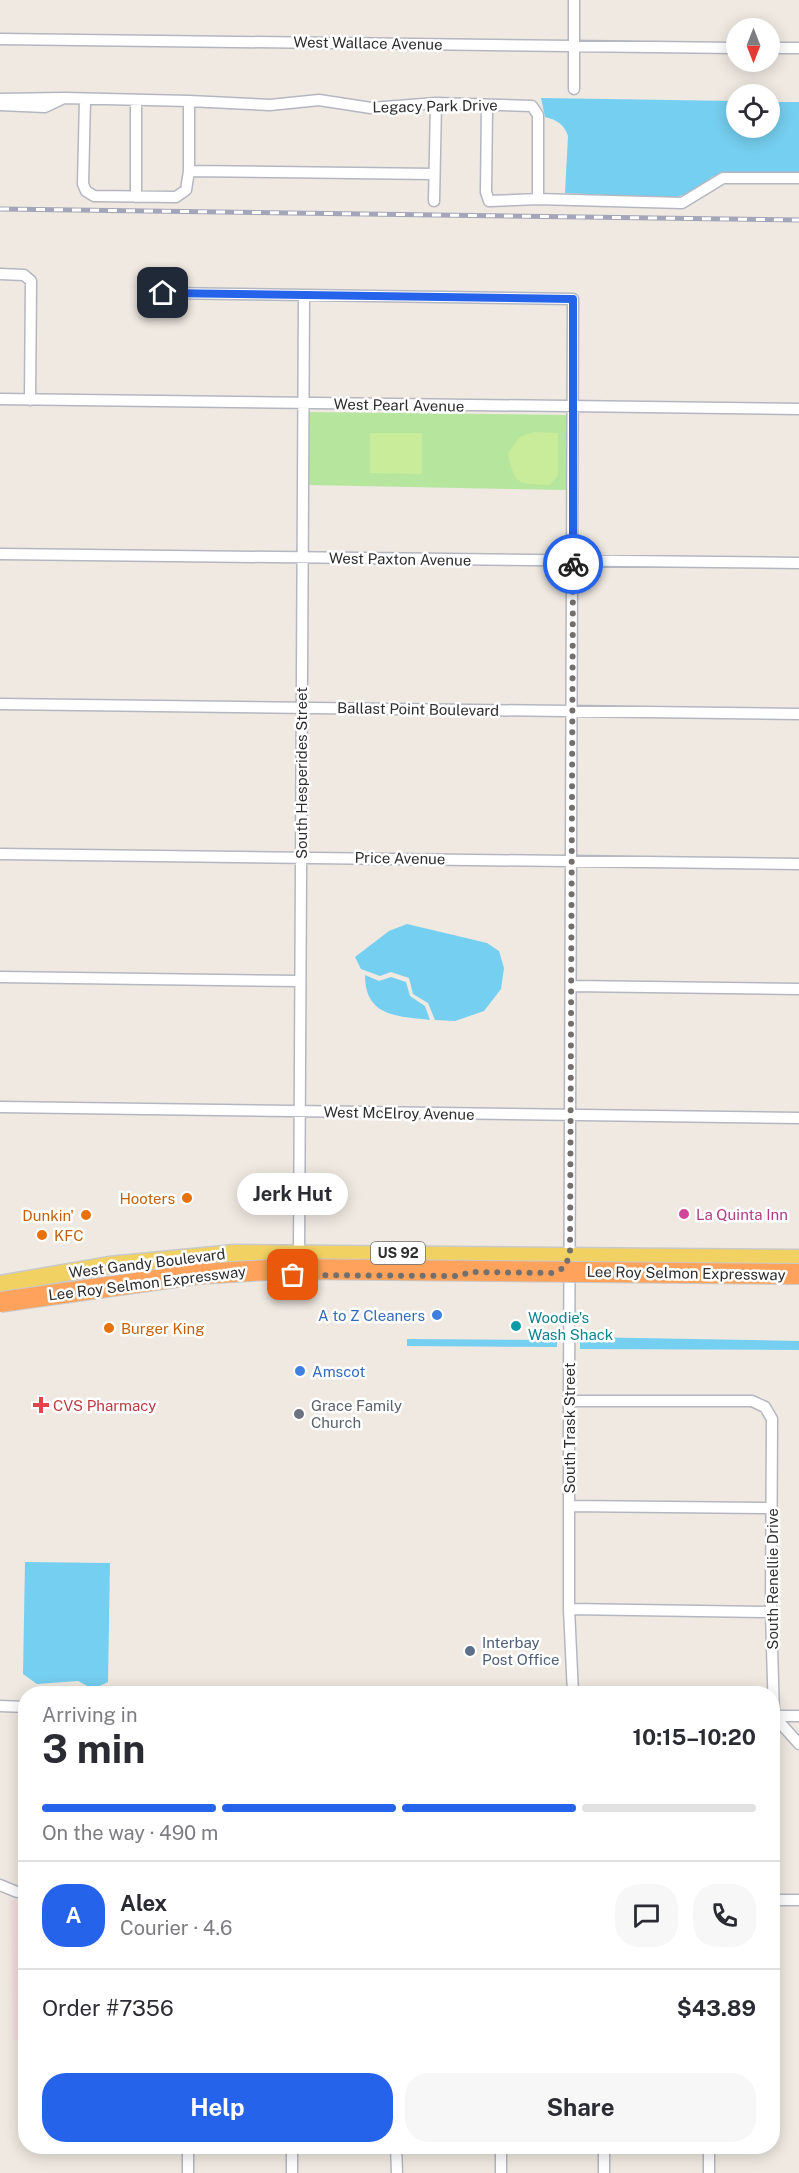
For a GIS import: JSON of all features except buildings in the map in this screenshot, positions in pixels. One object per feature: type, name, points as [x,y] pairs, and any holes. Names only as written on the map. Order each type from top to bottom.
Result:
[{"type":"highway","name":"Lee Roy Selmon Expressway","points":[[0,1291],[179,1267],[287,1259],[799,1260]]},
{"type":"highway","name":"Lee Roy Selmon Expressway","points":[[0,1300],[198,1274],[287,1269],[799,1275]]},
{"type":"main road","name":"West Gandy Boulevard","points":[[0,1284],[110,1265],[235,1253],[570,1255],[799,1260]]},
{"type":"main road","points":[[0,1300],[21,1289],[119,1270],[212,1260],[235,1253]]},
{"type":"main road","points":[[250,1275],[258,1265],[268,1262],[367,1262],[404,1254]]},
{"type":"main road","points":[[461,1276],[469,1272],[551,1273],[564,1268],[570,1255]]},
{"type":"main road","points":[[570,1278],[581,1264],[597,1262],[685,1263],[704,1257]]},
{"type":"main road","name":"West Gandy Boulevard","points":[[0,1309],[129,1287],[250,1275],[799,1280]]},
{"type":"main road","points":[[715,1279],[729,1275],[799,1275]]},
{"type":"street","points":[[574,0],[574,89]]},
{"type":"street","name":"West Wallace Avenue","points":[[0,39],[726,48]]},
{"type":"street","points":[[780,48],[799,48]]},
{"type":"street","name":"Legacy Park Drive","points":[[0,99],[33,102],[45,107],[64,98],[270,105],[319,100],[371,108],[436,103],[532,106],[538,115],[538,199]]},
{"type":"street","points":[[85,99],[84,184],[86,191],[94,196],[136,197],[176,197],[186,190],[189,171],[189,101]]},
{"type":"street","points":[[136,100],[136,197]]},
{"type":"street","name":"Legacy Park Drive","points":[[0,105],[33,102]]},
{"type":"street","points":[[434,201],[436,103]]},
{"type":"street","points":[[487,106],[486,192],[489,201],[538,199],[682,203],[723,178],[799,178]]},
{"type":"street","points":[[189,171],[434,174]]},
{"type":"street","points":[[0,274],[24,275],[31,281],[30,399]]},
{"type":"street","points":[[163,293],[304,295]]},
{"type":"street","name":"South Trask Street","points":[[304,295],[573,299],[569,1401],[569,1609],[573,1686]]},
{"type":"street","name":"South Hesperides Street","points":[[299,1252],[304,295]]},
{"type":"street","name":"West Pearl Avenue","points":[[0,399],[799,409]]},
{"type":"street","name":"West Paxton Avenue","points":[[0,554],[799,564]]},
{"type":"street","name":"Ballast Point Boulevard","points":[[0,704],[799,714]]},
{"type":"street","name":"Price Avenue","points":[[0,854],[799,864]]},
{"type":"street","points":[[0,977],[300,981]]},
{"type":"street","points":[[571,986],[799,989]]},
{"type":"street","name":"West McElroy Avenue","points":[[0,1107],[799,1118]]},
{"type":"street","name":"South Renellie Drive","points":[[569,1401],[752,1401],[765,1407],[772,1419],[772,1686]]},
{"type":"street","points":[[569,1506],[771,1508]]},
{"type":"street","points":[[569,1609],[771,1612]]},
{"type":"street","points":[[0,1707],[18,1707]]},
{"type":"street","points":[[780,1716],[799,1716]]},
{"type":"street","points":[[780,1724],[799,1744]]},
{"type":"street","points":[[0,1885],[18,1892]]},
{"type":"street","points":[[780,1900],[799,1900]]},
{"type":"street","points":[[188,2154],[188,2173]]},
{"type":"street","points":[[292,2154],[292,2173]]},
{"type":"street","points":[[396,2154],[397,2173]]},
{"type":"street","points":[[501,2154],[501,2173]]},
{"type":"street","points":[[604,2154],[604,2173]]},
{"type":"street","points":[[709,2154],[709,2173]]},
{"type":"shaded area","points":[[10,1900],[18,1900],[18,2040],[13,2040]]},
{"type":"green space","points":[[309,412],[566,415],[566,490],[308,485]]},
{"type":"green space","points":[[533,432],[558,433],[558,475],[550,485],[524,483],[516,478],[513,472],[508,453],[520,437]]},
{"type":"green space","points":[[370,433],[422,433],[422,474],[370,473]]},
{"type":"water","points":[[541,98],[726,101],[726,138],[780,138],[780,102],[799,102],[799,172],[723,172],[712,177],[695,191],[674,198],[565,193],[568,136],[560,123],[545,117]]},
{"type":"water","points":[[407,924],[487,943],[499,951],[504,968],[501,989],[484,1011],[455,1021],[435,1020],[428,1003],[413,994],[409,978],[391,972],[380,976],[361,969],[355,957],[389,931]]},
{"type":"water","points":[[365,975],[379,981],[391,977],[406,982],[410,996],[425,1006],[430,1020],[395,1015],[377,1007],[366,989]]},
{"type":"water","points":[[580,1337],[799,1341],[799,1350],[580,1349]]},
{"type":"water","points":[[407,1339],[557,1340],[557,1347],[407,1346]]},
{"type":"water","points":[[25,1562],[110,1563],[108,1682],[99,1686],[87,1686],[78,1681],[37,1684],[23,1674]]},
{"type":"railway","points":[[0,209],[799,220]]},
{"type":"way so far","points":[[293,1275],[461,1276],[469,1272],[551,1273],[564,1268],[570,1255],[573,564]]},
{"type":"place","name":"Hooters","points":[[187,1198]]},
{"type":"place","name":"La Quinta Inn","points":[[684,1214]]},
{"type":"place","name":"Dunkin'","points":[[86,1215]]},
{"type":"place","name":"KFC","points":[[42,1235]]},
{"type":"place","name":"Jerk Hut","points":[[293,1275]]},
{"type":"place","name":"A to Z Cleaners","points":[[437,1315]]},
{"type":"place","name":"Woodie's Wash Shack","points":[[516,1326]]},
{"type":"place","name":"Burger King","points":[[109,1328]]},
{"type":"place","name":"Amscot","points":[[300,1371]]},
{"type":"place","name":"CVS Pharmacy","points":[[41,1405]]},
{"type":"place","name":"Grace Family Church","points":[[299,1414]]},
{"type":"place","name":"Interbay Post Office","points":[[470,1651]]},
{"type":"route","points":[[163,293],[573,299],[573,564]]}]
